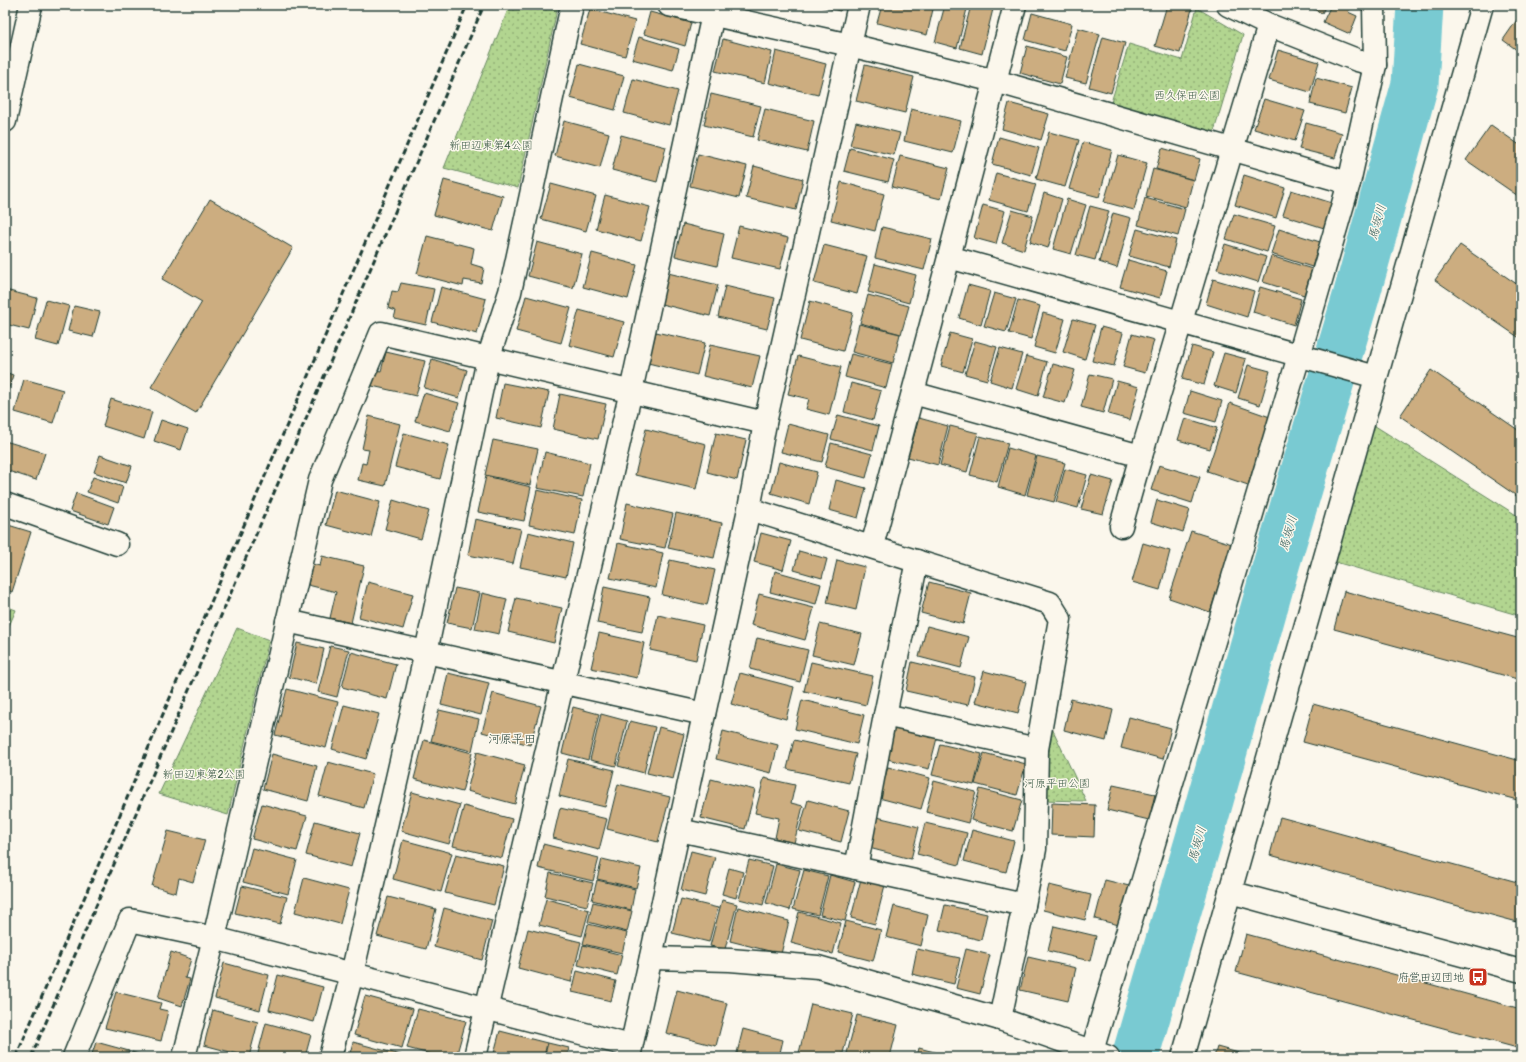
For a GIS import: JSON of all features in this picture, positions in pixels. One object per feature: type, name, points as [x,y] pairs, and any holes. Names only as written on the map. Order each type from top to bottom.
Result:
[{"type":"street","points":[[5,121],[31,5]]},
{"type":"street","points":[[330,1057],[352,974],[426,652],[488,359],[510,292],[572,5]]},
{"type":"street","points":[[670,5],[714,10],[995,81],[1349,183]]},
{"type":"street","points":[[74,1057],[130,920],[214,938],[488,1009],[630,1051],[749,509],[765,423],[860,5]]},
{"type":"street","points":[[872,546],[1015,5]]},
{"type":"street","points":[[1228,5],[1269,25],[1357,60],[1375,65]]},
{"type":"street","points":[[651,958],[730,960],[818,967],[1000,1019],[1100,1054],[1308,358],[1375,65],[1374,5]]},
{"type":"street","points":[[1183,1057],[1482,5]]},
{"type":"street","points":[[475,1057],[488,1009],[630,391],[714,10]]},
{"type":"street","points":[[1121,526],[1269,25]]},
{"type":"street","points":[[949,257],[1376,377]]},
{"type":"street","points":[[184,1057],[214,938],[320,480],[381,334],[765,423]]},
{"type":"street","points":[[913,393],[1141,456]]},
{"type":"street","points":[[5,504],[117,544]]},
{"type":"street","points":[[749,509],[872,546],[1050,603],[1060,619],[1037,749],[1035,849],[1000,1019]]},
{"type":"street","points":[[856,868],[885,715],[917,561]]},
{"type":"street","points":[[287,621],[704,714]]},
{"type":"street","points":[[885,715],[1037,749]]},
{"type":"street","points":[[679,830],[1024,905]]},
{"type":"street","points":[[1230,892],[1521,971]]},
{"type":"green space","name":"新田辺東第4公園","points":[[510,5],[558,5],[518,188],[444,168]]},
{"type":"green space","name":"西久保田公園","points":[[1197,8],[1243,35],[1212,138],[1109,109],[1129,44],[1182,60]]},
{"type":"green space","points":[[1372,424],[1521,518],[1521,616],[1332,561]]},
{"type":"green space","points":[[5,606],[16,610],[5,635]]},
{"type":"green space","name":"新田辺東第2公園","points":[[237,628],[269,640],[228,815],[159,794]]},
{"type":"green space","name":"河原平田公園","points":[[1045,713],[1086,801],[1038,800]]},
{"type":"building","points":[[814,5],[842,5],[840,11]]},
{"type":"building","points":[[882,5],[934,5],[927,35],[877,23]]},
{"type":"building","points":[[945,5],[968,5],[957,48],[935,42]]},
{"type":"building","points":[[971,5],[993,9],[982,54],[960,48]]},
{"type":"building","points":[[1167,5],[1177,5],[1192,9],[1180,53],[1155,46]]},
{"type":"building","points":[[1283,5],[1293,5],[1291,8]]},
{"type":"building","points":[[1304,5],[1326,5],[1322,13]]},
{"type":"building","points":[[1331,5],[1352,5],[1348,12],[1357,16],[1350,34],[1323,22]]},
{"type":"building","points":[[590,9],[635,21],[625,56],[580,44]]},
{"type":"building","points":[[650,12],[691,23],[685,46],[644,34]]},
{"type":"building","points":[[1032,13],[1072,24],[1065,51],[1025,40]]},
{"type":"building","points":[[1521,14],[1521,53],[1503,40]]},
{"type":"building","points":[[1078,28],[1100,34],[1086,83],[1065,78]]},
{"type":"building","points":[[639,37],[679,49],[673,70],[632,59]]},
{"type":"building","points":[[1103,37],[1125,43],[1111,93],[1089,87]]},
{"type":"building","points":[[723,39],[772,52],[765,83],[715,71]]},
{"type":"building","points":[[1027,46],[1067,57],[1060,84],[1020,73]]},
{"type":"building","points":[[1278,50],[1319,62],[1310,92],[1269,80]]},
{"type":"building","points":[[776,51],[826,64],[818,95],[769,83]]},
{"type":"building","points":[[579,64],[624,76],[615,110],[570,98]]},
{"type":"building","points":[[865,65],[914,77],[905,113],[856,101]]},
{"type":"building","points":[[1316,78],[1352,88],[1345,113],[1310,104]]},
{"type":"building","points":[[633,79],[678,91],[669,125],[624,113]]},
{"type":"building","points":[[711,94],[761,106],[753,137],[704,125]]},
{"type":"building","points":[[1264,99],[1305,111],[1295,141],[1254,129]]},
{"type":"building","points":[[1009,103],[1049,114],[1041,140],[1002,129]]},
{"type":"building","points":[[765,109],[814,121],[807,152],[757,140]]},
{"type":"building","points":[[911,109],[961,121],[953,153],[904,141]]},
{"type":"building","points":[[564,121],[609,133],[600,168],[555,156]]},
{"type":"building","points":[[856,122],[900,133],[894,155],[850,145]]},
{"type":"building","points":[[1306,123],[1342,133],[1335,158],[1299,149]]},
{"type":"building","points":[[1491,125],[1521,146],[1521,198],[1466,160]]},
{"type":"building","points":[[1049,132],[1079,140],[1065,187],[1036,179]]},
{"type":"building","points":[[621,135],[666,147],[657,182],[612,170]]},
{"type":"building","points":[[999,137],[1039,148],[1031,175],[992,164]]},
{"type":"building","points":[[1083,142],[1112,150],[1099,197],[1069,189]]},
{"type":"building","points":[[850,148],[894,160],[888,182],[844,171]]},
{"type":"building","points":[[1162,148],[1200,159],[1194,180],[1156,169]]},
{"type":"building","points":[[698,154],[747,166],[739,198],[690,186]]},
{"type":"building","points":[[1118,155],[1147,163],[1134,210],[1104,202]]},
{"type":"building","points":[[900,156],[949,168],[941,199],[892,187]]},
{"type":"building","points":[[754,166],[803,179],[796,210],[746,198]]},
{"type":"building","points":[[1153,169],[1193,180],[1186,207],[1146,196]]},
{"type":"building","points":[[996,173],[1036,184],[1028,211],[989,200]]},
{"type":"building","points":[[1244,175],[1285,188],[1276,218],[1235,205]]},
{"type":"building","points":[[444,180],[503,196],[493,231],[434,215]]},
{"type":"building","points":[[841,182],[884,194],[875,231],[831,220]]},
{"type":"building","points":[[551,184],[596,196],[586,231],[541,219]]},
{"type":"building","points":[[1291,190],[1332,203],[1324,228],[1283,215]]},
{"type":"building","points":[[1044,193],[1062,199],[1048,248],[1030,242]]},
{"type":"building","points":[[605,195],[650,207],[641,241],[596,229]]},
{"type":"building","points":[[1145,198],[1185,209],[1178,236],[1138,225]]},
{"type":"building","points":[[210,199],[293,248],[196,413],[151,387],[202,302],[162,279]]},
{"type":"building","points":[[1067,199],[1086,205],[1071,254],[1053,249]]},
{"type":"building","points":[[983,205],[1005,211],[996,244],[974,238]]},
{"type":"building","points":[[1090,206],[1109,211],[1095,260],[1076,255]]},
{"type":"building","points":[[1012,210],[1033,216],[1024,250],[1002,243]]},
{"type":"building","points":[[1113,213],[1131,218],[1117,268],[1099,262]]},
{"type":"building","points":[[1234,214],[1275,226],[1267,252],[1226,239]]},
{"type":"building","points":[[683,224],[724,234],[717,266],[675,256]]},
{"type":"building","points":[[739,226],[788,238],[780,269],[731,258]]},
{"type":"building","points":[[882,227],[932,239],[924,270],[875,258]]},
{"type":"building","points":[[1137,229],[1176,240],[1169,267],[1129,256]]},
{"type":"building","points":[[1279,229],[1320,242],[1312,267],[1271,254]]},
{"type":"building","points":[[427,236],[474,248],[471,264],[484,268],[481,283],[464,280],[463,286],[417,274]]},
{"type":"building","points":[[537,242],[582,254],[573,288],[528,276]]},
{"type":"building","points":[[1225,244],[1266,257],[1258,282],[1217,269]]},
{"type":"building","points":[[824,245],[867,256],[857,294],[814,283]]},
{"type":"building","points":[[1460,245],[1521,287],[1521,339],[1435,280]]},
{"type":"building","points":[[592,253],[637,265],[628,299],[583,287]]},
{"type":"building","points":[[1271,256],[1312,269],[1304,295],[1263,282]]},
{"type":"building","points":[[1128,260],[1167,271],[1160,298],[1120,287]]},
{"type":"building","points":[[875,264],[916,275],[909,303],[868,292]]},
{"type":"building","points":[[668,273],[718,285],[710,316],[661,304]]},
{"type":"building","points":[[1213,279],[1254,291],[1247,317],[1206,304]]},
{"type":"building","points":[[401,283],[434,289],[426,325],[394,318],[396,311],[388,308],[392,291],[398,292]]},
{"type":"building","points":[[968,285],[990,291],[981,325],[959,318]]},
{"type":"building","points":[[725,286],[775,298],[767,329],[718,317]]},
{"type":"building","points":[[441,287],[486,299],[477,334],[432,322]]},
{"type":"building","points":[[1260,287],[1301,299],[1294,325],[1253,312]]},
{"type":"building","points":[[5,290],[37,298],[29,330],[5,324]]},
{"type":"building","points":[[994,293],[1016,299],[1006,332],[984,326]]},
{"type":"building","points":[[868,295],[909,306],[901,334],[860,323]]},
{"type":"building","points":[[526,296],[571,308],[561,343],[516,331]]},
{"type":"building","points":[[46,300],[69,306],[58,346],[35,340]]},
{"type":"building","points":[[1018,300],[1040,306],[1031,339],[1009,333]]},
{"type":"building","points":[[810,301],[853,313],[843,351],[800,340]]},
{"type":"building","points":[[74,306],[100,312],[93,337],[68,331]]},
{"type":"building","points":[[579,310],[624,322],[614,357],[569,345]]},
{"type":"building","points":[[1043,313],[1065,319],[1055,353],[1034,347]]},
{"type":"building","points":[[1073,319],[1095,325],[1085,359],[1063,352]]},
{"type":"building","points":[[859,324],[900,334],[893,363],[852,352]]},
{"type":"building","points":[[1101,327],[1123,333],[1114,366],[1092,361]]},
{"type":"building","points":[[656,332],[705,343],[697,375],[648,363]]},
{"type":"building","points":[[950,333],[972,339],[963,372],[941,366]]},
{"type":"building","points":[[1132,334],[1154,340],[1145,373],[1123,367]]},
{"type":"building","points":[[975,341],[997,347],[987,380],[965,374]]},
{"type":"building","points":[[710,345],[760,356],[752,388],[703,376]]},
{"type":"building","points":[[1192,346],[1213,352],[1204,385],[1182,379]]},
{"type":"building","points":[[1000,348],[1022,354],[1012,388],[990,381]]},
{"type":"building","points":[[386,352],[425,361],[416,396],[372,386],[376,370],[381,371]]},
{"type":"building","points":[[1224,353],[1246,359],[1236,393],[1214,386]]},
{"type":"building","points":[[851,354],[892,364],[886,388],[845,377]]},
{"type":"building","points":[[798,356],[841,367],[829,415],[806,409],[809,399],[788,394]]},
{"type":"building","points":[[1026,356],[1047,362],[1038,396],[1016,389]]},
{"type":"building","points":[[432,359],[467,370],[459,398],[424,388]]},
{"type":"building","points":[[1053,364],[1075,370],[1065,403],[1043,397]]},
{"type":"building","points":[[1248,365],[1270,371],[1260,405],[1238,398]]},
{"type":"building","points":[[1431,370],[1521,432],[1521,499],[1400,416]]},
{"type":"building","points":[[5,372],[13,375],[5,401]]},
{"type":"building","points":[[1090,374],[1112,379],[1103,413],[1081,407]]},
{"type":"building","points":[[24,379],[63,390],[53,423],[15,412]]},
{"type":"building","points":[[1117,381],[1139,387],[1130,420],[1108,414]]},
{"type":"building","points":[[503,383],[549,392],[541,428],[496,418]]},
{"type":"building","points":[[851,383],[881,391],[873,420],[844,412]]},
{"type":"building","points":[[1190,391],[1222,401],[1216,422],[1184,413]]},
{"type":"building","points":[[424,393],[459,403],[450,431],[415,421]]},
{"type":"building","points":[[560,394],[606,404],[598,439],[553,429]]},
{"type":"building","points":[[111,399],[152,412],[144,439],[103,426]]},
{"type":"building","points":[[1230,403],[1270,417],[1248,485],[1207,471]]},
{"type":"building","points":[[838,415],[879,426],[873,450],[831,439]]},
{"type":"building","points":[[369,416],[400,424],[385,486],[358,480],[362,463],[366,464],[369,450],[362,449]]},
{"type":"building","points":[[919,418],[948,426],[938,465],[908,457]]},
{"type":"building","points":[[1185,418],[1217,428],[1210,449],[1178,440]]},
{"type":"building","points":[[161,420],[188,429],[181,450],[154,441]]},
{"type":"building","points":[[788,424],[829,435],[822,462],[781,452]]},
{"type":"building","points":[[950,426],[978,433],[967,472],[940,465]]},
{"type":"building","points":[[646,429],[706,444],[696,489],[635,475]]},
{"type":"building","points":[[404,433],[449,445],[440,479],[395,467]]},
{"type":"building","points":[[716,433],[746,440],[737,480],[707,472]]},
{"type":"building","points":[[980,436],[1008,443],[997,482],[970,475]]},
{"type":"building","points":[[493,440],[538,449],[530,485],[485,475]]},
{"type":"building","points":[[5,441],[45,453],[36,480],[5,470]]},
{"type":"building","points":[[831,443],[872,454],[866,478],[825,467]]},
{"type":"building","points":[[1008,448],[1036,456],[1025,495],[998,487]]},
{"type":"building","points":[[545,452],[590,463],[583,497],[537,488]]},
{"type":"building","points":[[100,455],[132,466],[126,483],[94,472]]},
{"type":"building","points":[[1037,456],[1065,463],[1054,502],[1027,495]]},
{"type":"building","points":[[779,462],[817,472],[809,504],[771,493]]},
{"type":"building","points":[[1159,465],[1200,477],[1192,503],[1151,490]]},
{"type":"building","points":[[1065,469],[1087,475],[1078,508],[1056,502]]},
{"type":"building","points":[[1091,475],[1113,481],[1103,514],[1081,509]]},
{"type":"building","points":[[486,476],[531,487],[524,521],[478,512]]},
{"type":"building","points":[[93,477],[123,487],[118,503],[87,492]]},
{"type":"building","points":[[836,480],[866,488],[858,518],[829,510]]},
{"type":"building","points":[[335,490],[380,502],[371,537],[326,525]]},
{"type":"building","points":[[537,490],[582,500],[575,535],[529,525]]},
{"type":"building","points":[[76,493],[114,507],[108,524],[70,511]]},
{"type":"building","points":[[393,500],[429,511],[421,539],[385,529]]},
{"type":"building","points":[[1157,500],[1190,510],[1183,532],[1151,522]]},
{"type":"building","points":[[627,503],[673,514],[665,548],[620,539]]},
{"type":"building","points":[[676,513],[722,523],[714,558],[668,548]]},
{"type":"building","points":[[475,519],[521,529],[513,564],[468,555]]},
{"type":"building","points":[[5,524],[31,532],[12,592],[5,589]]},
{"type":"building","points":[[1191,531],[1232,544],[1210,612],[1169,598]]},
{"type":"building","points":[[528,532],[573,543],[566,577],[520,567]]},
{"type":"building","points":[[761,533],[791,541],[783,570],[754,562]]},
{"type":"building","points":[[618,543],[663,553],[656,588],[610,578]]},
{"type":"building","points":[[1143,543],[1170,551],[1160,590],[1132,582]]},
{"type":"building","points":[[799,551],[827,559],[822,578],[794,570]]},
{"type":"building","points":[[322,556],[364,566],[351,623],[330,618],[336,592],[308,585],[312,564],[320,566]]},
{"type":"building","points":[[670,560],[715,570],[707,605],[662,595]]},
{"type":"building","points":[[837,560],[865,567],[856,610],[827,603]]},
{"type":"building","points":[[775,571],[821,584],[816,604],[770,592]]},
{"type":"building","points":[[368,582],[413,594],[403,629],[359,617]]},
{"type":"building","points":[[929,582],[971,593],[963,624],[921,613]]},
{"type":"building","points":[[604,587],[650,597],[642,632],[597,623]]},
{"type":"building","points":[[455,588],[480,593],[472,628],[447,623]]},
{"type":"building","points":[[1344,591],[1521,639],[1521,680],[1334,629]]},
{"type":"building","points":[[482,593],[507,599],[499,634],[475,629]]},
{"type":"building","points":[[759,594],[814,608],[805,640],[751,625]]},
{"type":"building","points":[[516,598],[562,608],[554,643],[508,632]]},
{"type":"building","points":[[658,615],[703,625],[696,660],[650,650]]},
{"type":"building","points":[[820,624],[862,634],[854,665],[812,655]]},
{"type":"building","points":[[927,626],[969,637],[961,668],[919,657]]},
{"type":"building","points":[[599,633],[644,643],[637,678],[591,668]]},
{"type":"building","points":[[757,638],[808,650],[800,682],[750,669]]},
{"type":"building","points":[[297,643],[324,649],[316,684],[289,677]]},
{"type":"building","points":[[330,646],[349,650],[337,697],[318,692]]},
{"type":"building","points":[[351,652],[396,664],[387,699],[342,687]]},
{"type":"building","points":[[811,662],[873,676],[866,705],[804,691]]},
{"type":"building","points":[[912,662],[975,677],[968,705],[906,691]]},
{"type":"building","points":[[984,671],[1026,682],[1018,713],[975,702]]},
{"type":"building","points":[[448,673],[489,683],[481,715],[441,705]]},
{"type":"building","points":[[740,673],[794,687],[786,719],[731,704]]},
{"type":"building","points":[[287,689],[338,702],[326,748],[275,735]]},
{"type":"building","points":[[493,693],[541,706],[530,745],[482,732]]},
{"type":"building","points":[[1071,699],[1113,710],[1106,741],[1064,730]]},
{"type":"building","points":[[802,700],[864,715],[857,744],[795,729]]},
{"type":"building","points":[[1313,704],[1521,761],[1521,801],[1303,742]]},
{"type":"building","points":[[344,705],[379,714],[366,759],[332,749]]},
{"type":"building","points":[[573,707],[599,714],[588,760],[562,753]]},
{"type":"building","points":[[439,710],[479,719],[472,751],[431,741]]},
{"type":"building","points":[[601,714],[627,721],[616,766],[590,760]]},
{"type":"building","points":[[1129,717],[1171,728],[1163,759],[1121,748]]},
{"type":"building","points":[[630,721],[655,727],[644,773],[618,766]]},
{"type":"building","points":[[659,727],[684,734],[673,779],[647,773]]},
{"type":"building","points":[[895,727],[937,738],[929,769],[887,759]]},
{"type":"building","points":[[723,731],[778,745],[771,773],[716,759]]},
{"type":"building","points":[[424,740],[472,753],[462,792],[414,779]]},
{"type":"building","points":[[794,740],[856,754],[849,783],[787,769]]},
{"type":"building","points":[[940,744],[982,754],[974,785],[932,775]]},
{"type":"building","points":[[477,752],[525,765],[515,804],[467,791]]},
{"type":"building","points":[[984,753],[1026,764],[1017,795],[975,784]]},
{"type":"building","points":[[272,754],[317,766],[308,801],[263,789]]},
{"type":"building","points":[[568,759],[614,770],[605,807],[559,796]]},
{"type":"building","points":[[328,762],[373,774],[364,808],[319,796]]},
{"type":"building","points":[[888,767],[930,778],[921,809],[879,798]]},
{"type":"building","points":[[764,778],[795,785],[791,803],[803,806],[794,843],[775,838],[779,818],[755,813]]},
{"type":"building","points":[[711,779],[755,790],[745,829],[701,818]]},
{"type":"building","points":[[934,781],[976,792],[968,823],[926,812]]},
{"type":"building","points":[[618,784],[670,797],[658,842],[607,829]]},
{"type":"building","points":[[1113,785],[1155,794],[1149,820],[1107,810]]},
{"type":"building","points":[[980,789],[1022,800],[1013,831],[971,820]]},
{"type":"building","points":[[412,792],[460,805],[449,844],[401,831]]},
{"type":"building","points":[[808,800],[849,811],[841,842],[799,831]]},
{"type":"building","points":[[1052,803],[1095,805],[1094,837],[1051,835]]},
{"type":"building","points":[[262,804],[307,816],[297,851],[252,839]]},
{"type":"building","points":[[464,806],[512,819],[502,858],[453,846]]},
{"type":"building","points":[[560,808],[607,819],[599,850],[553,838]]},
{"type":"building","points":[[877,817],[919,827],[911,859],[869,848]]},
{"type":"building","points":[[1280,817],[1521,883],[1521,923],[1270,855]]},
{"type":"building","points":[[315,821],[360,833],[351,867],[306,855]]},
{"type":"building","points":[[925,823],[967,833],[959,865],[917,854]]},
{"type":"building","points":[[972,830],[1014,841],[1006,872],[964,861]]},
{"type":"building","points":[[168,831],[205,840],[193,882],[179,878],[176,893],[152,886]]},
{"type":"building","points":[[403,840],[452,853],[441,892],[393,879]]},
{"type":"building","points":[[543,844],[599,858],[593,881],[538,868]]},
{"type":"building","points":[[252,848],[297,860],[288,894],[243,882]]},
{"type":"building","points":[[691,851],[715,857],[705,896],[681,890]]},
{"type":"building","points":[[456,854],[504,866],[494,905],[445,893]]},
{"type":"building","points":[[602,859],[641,868],[636,888],[597,879]]},
{"type":"building","points":[[749,860],[773,866],[763,905],[739,899]]},
{"type":"building","points":[[776,864],[800,870],[790,910],[766,903]]},
{"type":"building","points":[[729,868],[743,872],[736,898],[722,894]]},
{"type":"building","points":[[804,870],[828,876],[818,915],[793,909]]},
{"type":"building","points":[[550,873],[593,883],[587,906],[545,896]]},
{"type":"building","points":[[830,875],[855,882],[845,921],[820,915]]},
{"type":"building","points":[[304,878],[349,890],[340,924],[295,912]]},
{"type":"building","points":[[861,879],[885,885],[875,924],[851,918]]},
{"type":"building","points":[[597,880],[635,889],[631,910],[592,900]]},
{"type":"building","points":[[1105,880],[1129,886],[1119,925],[1095,919]]},
{"type":"building","points":[[1049,885],[1091,895],[1085,920],[1043,910]]},
{"type":"building","points":[[242,886],[287,897],[280,924],[235,913]]},
{"type":"building","points":[[388,897],[436,909],[426,949],[377,936]]},
{"type":"building","points":[[546,899],[589,910],[582,936],[539,925]]},
{"type":"building","points":[[681,899],[718,908],[709,942],[672,933]]},
{"type":"building","points":[[722,900],[737,904],[725,949],[710,946]]},
{"type":"building","points":[[593,902],[632,911],[627,932],[588,922]]},
{"type":"building","points":[[945,905],[987,914],[981,940],[939,930]]},
{"type":"building","points":[[894,906],[928,915],[921,946],[886,937]]},
{"type":"building","points":[[738,907],[789,921],[781,954],[730,941]]},
{"type":"building","points":[[444,908],[492,921],[482,960],[434,947]]},
{"type":"building","points":[[799,912],[841,923],[833,954],[791,943]]},
{"type":"building","points":[[846,921],[881,930],[873,961],[838,952]]},
{"type":"building","points":[[588,924],[627,933],[622,953],[583,944]]},
{"type":"building","points":[[1054,926],[1096,936],[1090,961],[1048,951]]},
{"type":"building","points":[[528,929],[581,942],[571,982],[518,968]]},
{"type":"building","points":[[1246,934],[1521,1009],[1521,1049],[1236,972]]},
{"type":"building","points":[[583,945],[622,955],[617,975],[578,965]]},
{"type":"building","points":[[917,949],[960,958],[954,984],[912,974]]},
{"type":"building","points":[[966,949],[990,955],[980,994],[956,988]]},
{"type":"building","points":[[171,952],[191,959],[185,978],[190,979],[182,1006],[158,998]]},
{"type":"building","points":[[1028,957],[1076,968],[1068,1001],[1020,990]]},
{"type":"building","points":[[224,963],[269,975],[260,1010],[215,998]]},
{"type":"building","points":[[577,971],[616,981],[611,1001],[572,992]]},
{"type":"building","points":[[278,975],[323,987],[314,1022],[269,1010]]},
{"type":"building","points":[[677,990],[727,1003],[716,1046],[666,1033]]},
{"type":"building","points":[[116,992],[161,1003],[159,1009],[168,1011],[161,1041],[105,1028]]},
{"type":"building","points":[[365,996],[413,1009],[402,1048],[354,1035]]},
{"type":"building","points":[[811,1004],[853,1014],[842,1057],[798,1057]]},
{"type":"building","points":[[418,1009],[466,1021],[456,1057],[441,1057],[407,1048]]},
{"type":"building","points":[[213,1010],[258,1022],[249,1057],[204,1045]]},
{"type":"building","points":[[857,1015],[898,1025],[890,1057],[846,1057]]},
{"type":"building","points":[[266,1023],[311,1035],[305,1057],[257,1057]]},
{"type":"building","points":[[743,1029],[783,1040],[779,1057],[736,1057]]},
{"type":"building","points":[[500,1031],[547,1043],[544,1057],[493,1057]]},
{"type":"building","points":[[96,1042],[129,1051],[127,1057],[91,1057]]},
{"type":"building","points":[[353,1042],[401,1055],[401,1057],[349,1057]]},
{"type":"building","points":[[548,1043],[569,1048],[567,1057],[544,1057]]},
{"type":"building","points":[[1217,1047],[1253,1057],[1214,1057]]},
{"type":"building","points":[[919,1048],[954,1057],[917,1057]]},
{"type":"building","points":[[132,1052],[149,1057],[131,1057]]},
{"type":"waterway","name":"馬坂川","points":[[1135,1057],[1205,818],[1277,562],[1356,297],[1415,84],[1420,5]]},
{"type":"railway","points":[[16,1057],[467,5]]},
{"type":"railway","points":[[31,1057],[484,5]]},
{"type":"place","name":"府営田辺団地","points":[[1478,977]]},
{"type":"district","name":"河原平田","points":[[512,739]]}]
